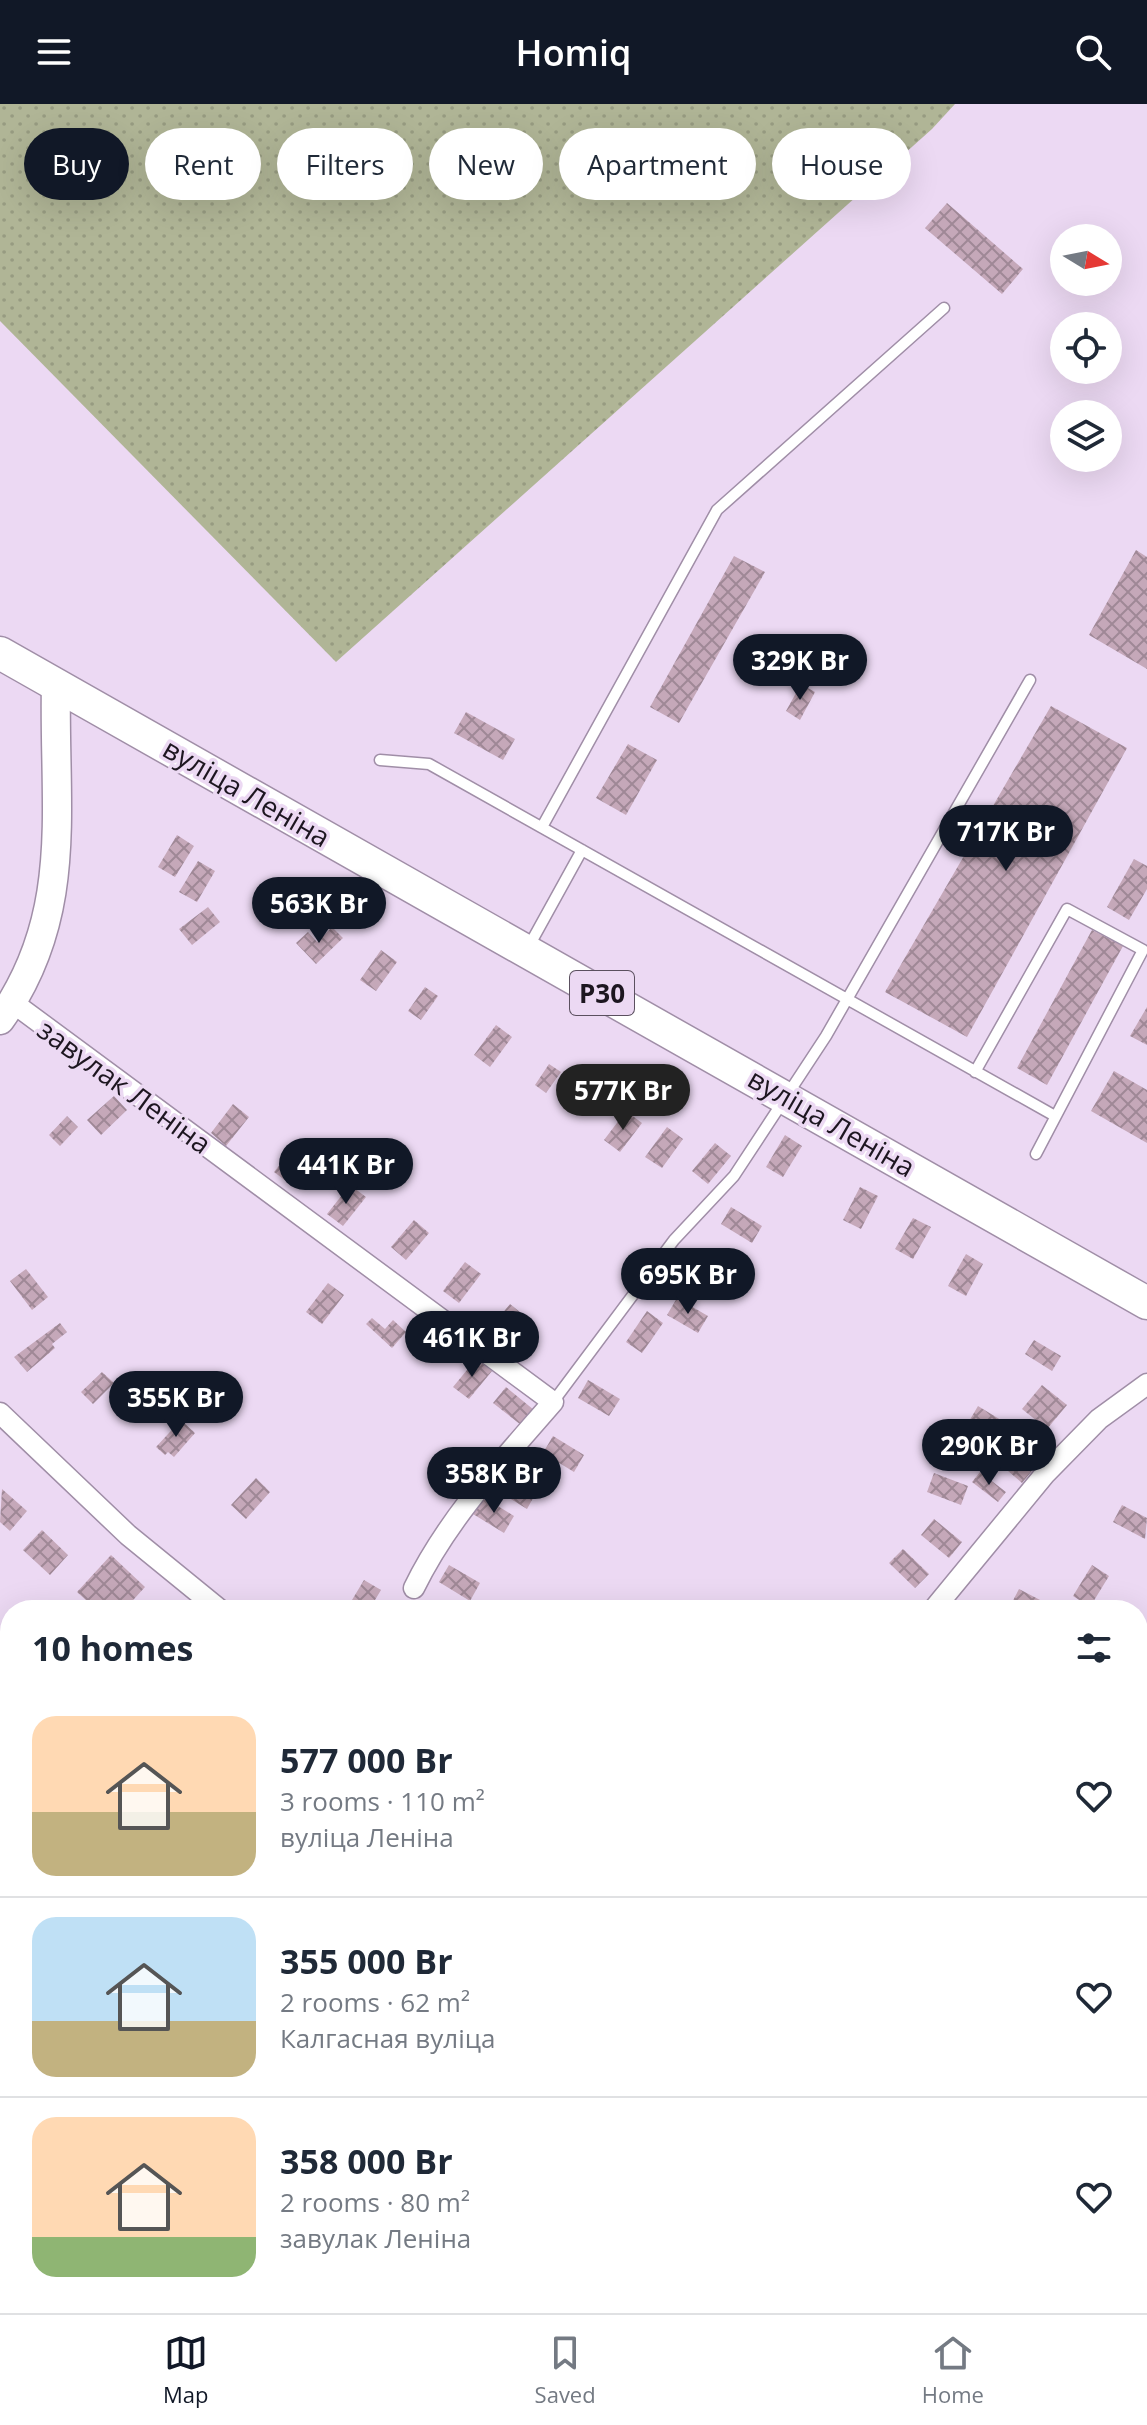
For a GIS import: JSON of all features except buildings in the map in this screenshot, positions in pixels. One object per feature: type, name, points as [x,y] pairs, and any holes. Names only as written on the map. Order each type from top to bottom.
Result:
[{"type":"main road","name":"Р30","points":[[0,653],[56,684]]},
{"type":"main road","name":"вуліца Леніна","points":[[56,684],[1147,1303]]},
{"type":"street","points":[[6,1011],[48,925],[58,853],[56,684]]},
{"type":"street","name":"завулак Леніна","points":[[6,1011],[553,1402]]},
{"type":"street","points":[[941,1600],[1045,1474],[1099,1419],[1147,1384]]},
{"type":"street","points":[[414,1588],[431,1553],[467,1502],[553,1402]]},
{"type":"street","points":[[0,1413],[128,1535],[208,1600]]},
{"type":"lane","points":[[542,827],[717,510],[944,308]]},
{"type":"lane","points":[[553,1402],[674,1240],[734,1176],[787,1096],[847,999],[1030,680]]},
{"type":"lane","points":[[380,760],[429,764],[1055,1116]]},
{"type":"lane","points":[[526,951],[582,850]]},
{"type":"lane","points":[[975,1072],[1067,909],[1143,950],[1036,1154]]},
{"type":"shaded area","points":[[0,104],[955,104],[911,148],[911,128],[772,128],[772,200],[853,200],[336,662],[0,321]]}]
